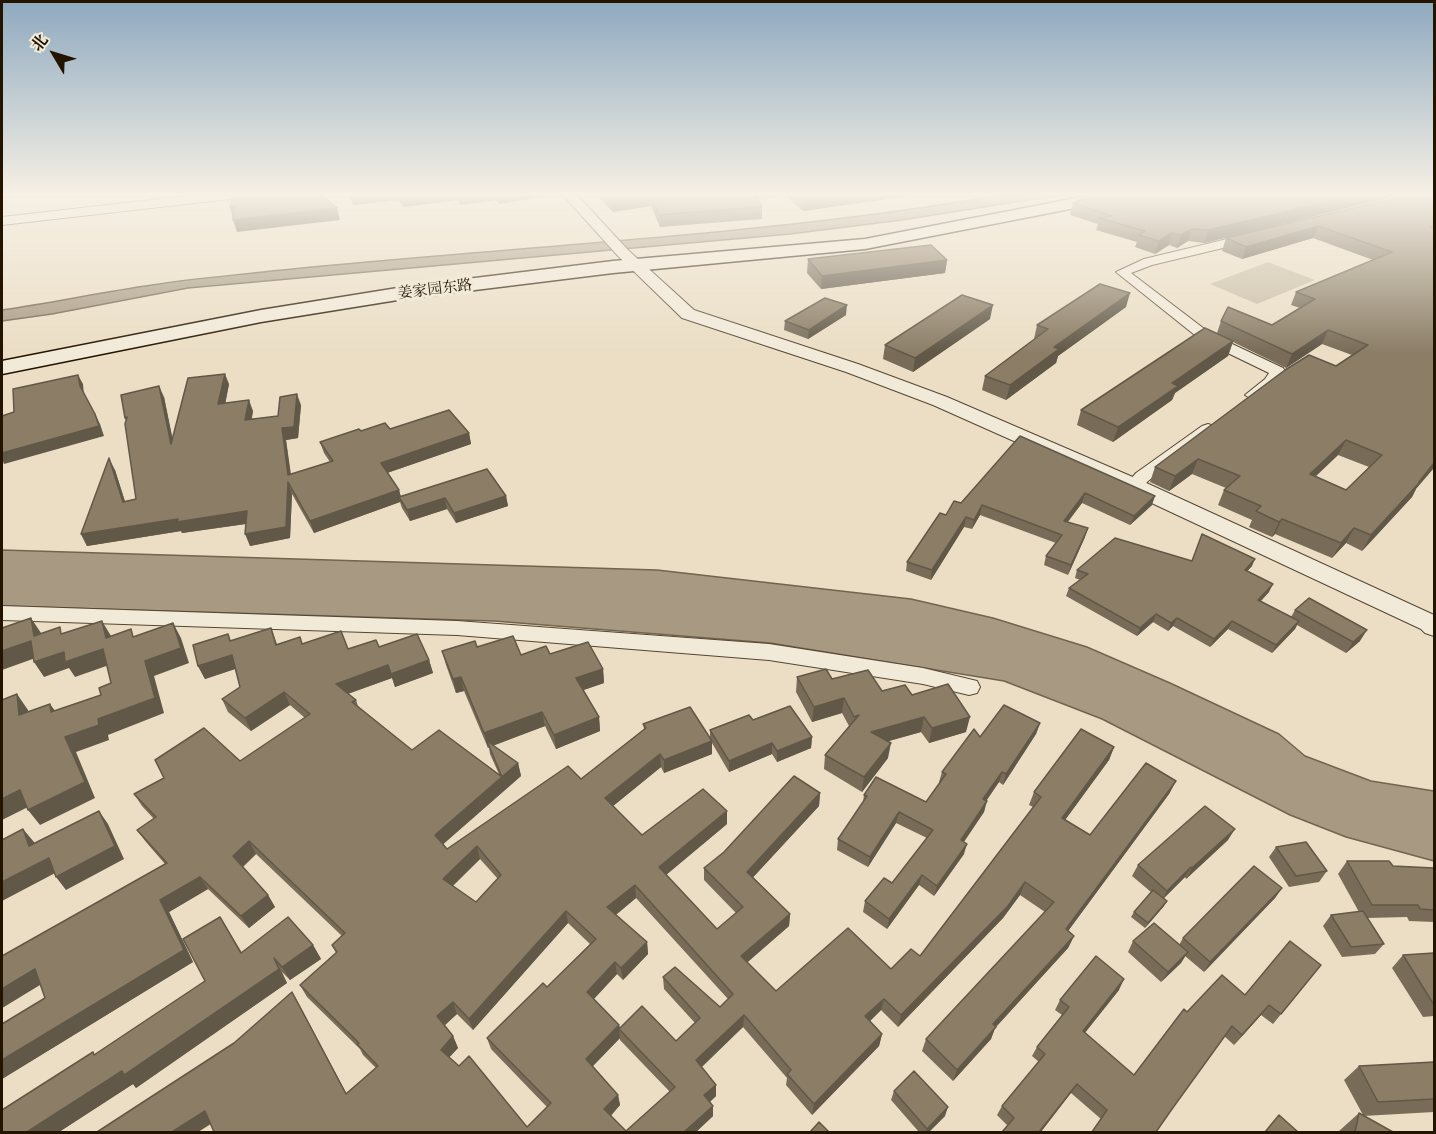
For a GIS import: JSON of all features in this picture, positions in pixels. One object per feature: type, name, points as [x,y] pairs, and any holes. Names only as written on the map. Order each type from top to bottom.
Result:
[{"type":"main road","name":"姜家园东路","points":[[2,368],[261,316],[625,254],[723,247]]},
{"type":"main road","name":"姜家园东路","points":[[2,359],[300,303],[531,271],[625,254],[795,247]]},
{"type":"street","points":[[618,247],[688,314],[852,368],[940,401],[1134,486],[1430,623],[1434,627]]},
{"type":"street","points":[[1212,247],[1148,262],[1122,272],[1206,337],[1278,371],[1270,382],[1243,402]]},
{"type":"street","points":[[1134,486],[1142,477],[1216,423]]},
{"type":"street","points":[[2,613],[480,629],[769,652],[923,676],[969,687]]},
{"type":"shaded area","points":[[544,247],[646,247],[188,288],[52,314],[2,321],[2,310],[133,288],[356,263]]},
{"type":"shaded area","points":[[1268,262],[1315,280],[1257,304],[1210,284]]},
{"type":"shaded area","points":[[2,550],[657,570],[911,599],[993,618],[1087,647],[1279,734],[1305,756],[1371,781],[1434,791],[1434,861],[1346,837],[1290,815],[1102,719],[1004,681],[770,643],[494,621],[2,606]]},
{"type":"building","points":[[914,247],[933,247],[947,260],[822,276],[808,259]]},
{"type":"building","points":[[1378,247],[1434,247],[1434,463],[1420,482],[1371,535],[1354,528],[1341,543],[1282,519],[1279,522],[1256,511],[1261,506],[1224,490],[1240,476],[1198,459],[1175,476],[1155,467],[1285,370],[1309,355],[1336,366],[1368,345],[1328,330],[1292,354],[1221,321],[1228,307],[1272,325],[1315,299],[1296,292],[1392,252]],"holes":[[[1346,440],[1382,455],[1346,490],[1310,474]]]},
{"type":"building","points":[[1100,284],[1130,293],[1054,347],[1059,349],[1010,385],[985,376],[1048,329],[1037,325]]},
{"type":"building","points":[[962,295],[993,305],[915,358],[885,345]]},
{"type":"building","points":[[825,298],[847,305],[809,330],[785,321]]},
{"type":"building","points":[[1205,328],[1233,341],[1172,383],[1178,386],[1118,427],[1081,410]]},
{"type":"building","points":[[225,374],[218,404],[249,400],[245,420],[278,416],[280,397],[297,394],[294,427],[282,428],[288,475],[333,461],[320,442],[359,429],[361,431],[385,423],[390,429],[449,410],[469,433],[381,463],[399,490],[310,521],[288,482],[286,527],[245,534],[247,511],[81,534],[109,458],[123,502],[136,499],[125,424],[127,417],[125,418],[121,395],[159,386],[171,444],[188,378]]},
{"type":"building","points":[[78,375],[80,386],[99,426],[2,453],[2,416],[14,412],[13,389]]},
{"type":"building","points":[[1020,436],[1155,496],[1134,516],[1085,493],[1064,521],[1088,528],[1071,565],[1046,556],[1062,535],[982,505],[974,520],[966,517],[932,570],[907,562],[940,513],[946,515],[954,501],[961,503]]},
{"type":"building","points":[[487,469],[506,496],[454,513],[445,498],[407,510],[399,497]]},
{"type":"building","points":[[1202,534],[1255,559],[1245,570],[1273,584],[1258,600],[1299,621],[1276,645],[1232,621],[1214,639],[1177,618],[1171,623],[1156,614],[1140,628],[1069,588],[1088,574],[1077,570],[1115,538],[1192,561]]},
{"type":"building","points":[[1309,598],[1367,630],[1353,642],[1295,610]]},
{"type":"building","points":[[31,618],[34,636],[60,627],[61,634],[102,621],[106,638],[131,629],[133,637],[173,623],[181,648],[145,661],[155,698],[98,719],[99,725],[65,737],[85,782],[28,810],[20,790],[2,799],[2,700],[17,694],[19,715],[50,704],[51,712],[101,695],[99,688],[111,683],[103,649],[65,662],[64,652],[34,662],[31,641],[2,651],[2,628]]},
{"type":"building","points":[[271,628],[276,645],[300,637],[302,644],[341,631],[348,649],[376,640],[379,647],[417,634],[429,660],[391,674],[388,665],[336,684],[356,700],[352,702],[412,750],[439,730],[502,777],[435,835],[447,849],[568,766],[581,779],[646,728],[643,724],[690,707],[712,741],[664,760],[660,754],[605,798],[642,835],[703,789],[727,811],[659,867],[717,929],[743,907],[704,868],[724,852],[794,776],[820,793],[747,872],[790,914],[741,956],[776,991],[848,928],[891,969],[911,949],[920,956],[1041,797],[1034,792],[1081,729],[1114,747],[1062,818],[1090,835],[1146,763],[1176,781],[1066,929],[1074,936],[993,1024],[996,1027],[957,1070],[926,1039],[1054,902],[1025,882],[1008,906],[901,1015],[884,999],[865,1016],[882,1034],[814,1104],[787,1074],[791,1070],[744,1015],[696,1060],[716,1085],[704,1095],[713,1106],[684,1132],[214,1132],[205,1111],[172,1132],[97,1132],[234,1043],[292,992],[346,1094],[378,1066],[357,1044],[359,1043],[300,985],[337,952],[332,945],[345,933],[249,841],[233,856],[268,895],[241,916],[200,877],[160,900],[184,950],[2,1060],[2,1024],[45,998],[35,969],[2,989],[2,956],[167,863],[137,830],[156,817],[134,794],[164,778],[155,760],[204,728],[240,761],[310,714],[284,692],[245,718],[222,699],[240,687],[232,655],[198,666],[193,645],[228,634],[230,641]],"holes":[[[477,846],[501,875],[476,902],[443,879]],[[635,885],[733,994],[720,1007],[675,967],[663,977],[700,1018],[676,1041],[642,1006],[619,1029],[675,1087],[626,1131],[604,1109],[618,1095],[586,1059],[619,1025],[587,992],[615,962],[621,968],[647,942],[607,907]],[[566,911],[596,939],[547,987],[543,983],[487,1038],[551,1103],[527,1127],[469,1056],[459,1066],[441,1050],[453,1036],[437,1016],[453,1002],[469,1019]]]},
{"type":"building","points":[[513,636],[521,655],[546,646],[550,654],[588,642],[603,669],[576,678],[599,717],[554,735],[542,712],[484,733],[461,677],[453,679],[442,651],[475,641],[477,647]]},
{"type":"building","points":[[826,669],[832,679],[868,670],[882,691],[905,685],[912,695],[948,684],[970,717],[932,728],[924,717],[871,732],[891,743],[864,777],[825,755],[859,715],[854,717],[844,698],[814,707],[797,677]]},
{"type":"building","points":[[1004,705],[1040,723],[1006,774],[1002,772],[983,799],[987,801],[961,840],[967,844],[937,886],[922,875],[889,919],[865,901],[884,878],[892,883],[933,830],[899,812],[870,857],[838,839],[867,796],[864,795],[876,777],[926,802],[946,774],[942,772],[974,729],[980,737]]},
{"type":"building","points":[[790,706],[812,737],[777,751],[772,743],[729,761],[710,730],[749,715],[753,720]]},
{"type":"building","points":[[487,741],[518,763],[502,777]]},
{"type":"building","points":[[1205,806],[1235,829],[1167,891],[1138,865]]},
{"type":"building","points":[[99,811],[115,846],[56,877],[49,858],[2,882],[2,840],[23,829],[29,846]]},
{"type":"building","points":[[1306,842],[1327,871],[1296,876],[1276,847]]},
{"type":"building","points":[[1347,861],[1389,861],[1393,866],[1434,868],[1434,910],[1420,909],[1418,905],[1372,905]]},
{"type":"building","points":[[1254,866],[1282,888],[1210,962],[1183,938]]},
{"type":"building","points":[[1153,890],[1167,901],[1148,923],[1134,912]]},
{"type":"building","points":[[1363,911],[1384,944],[1351,947],[1331,915]]},
{"type":"building","points":[[220,917],[241,953],[288,917],[313,945],[282,967],[274,958],[279,969],[124,1075],[122,1071],[27,1132],[2,1132],[2,1110],[93,1052],[94,1055],[205,981],[183,939]]},
{"type":"building","points":[[1154,923],[1188,952],[1168,972],[1133,941]]},
{"type":"building","points":[[1290,941],[1321,965],[1281,1014],[1269,1005],[1242,1035],[1232,1026],[1156,1132],[1092,1132],[1107,1110],[1077,1084],[1039,1132],[1002,1132],[1014,1118],[1002,1106],[1045,1054],[1037,1047],[1069,1007],[1060,1000],[1096,956],[1124,979],[1083,1031],[1134,1075],[1184,1009],[1187,1012],[1222,975],[1245,995]]},
{"type":"building","points":[[1434,953],[1434,1005],[1403,955]]},
{"type":"building","points":[[1434,1062],[1434,1099],[1378,1102],[1359,1066]]},
{"type":"building","points":[[914,1071],[948,1107],[927,1129],[894,1091]]},
{"type":"building","points":[[1359,1113],[1393,1132],[1355,1132]]},
{"type":"building","points":[[1279,1115],[1298,1132],[1265,1132]]},
{"type":"building","points":[[819,1122],[829,1132],[810,1132]]}]
